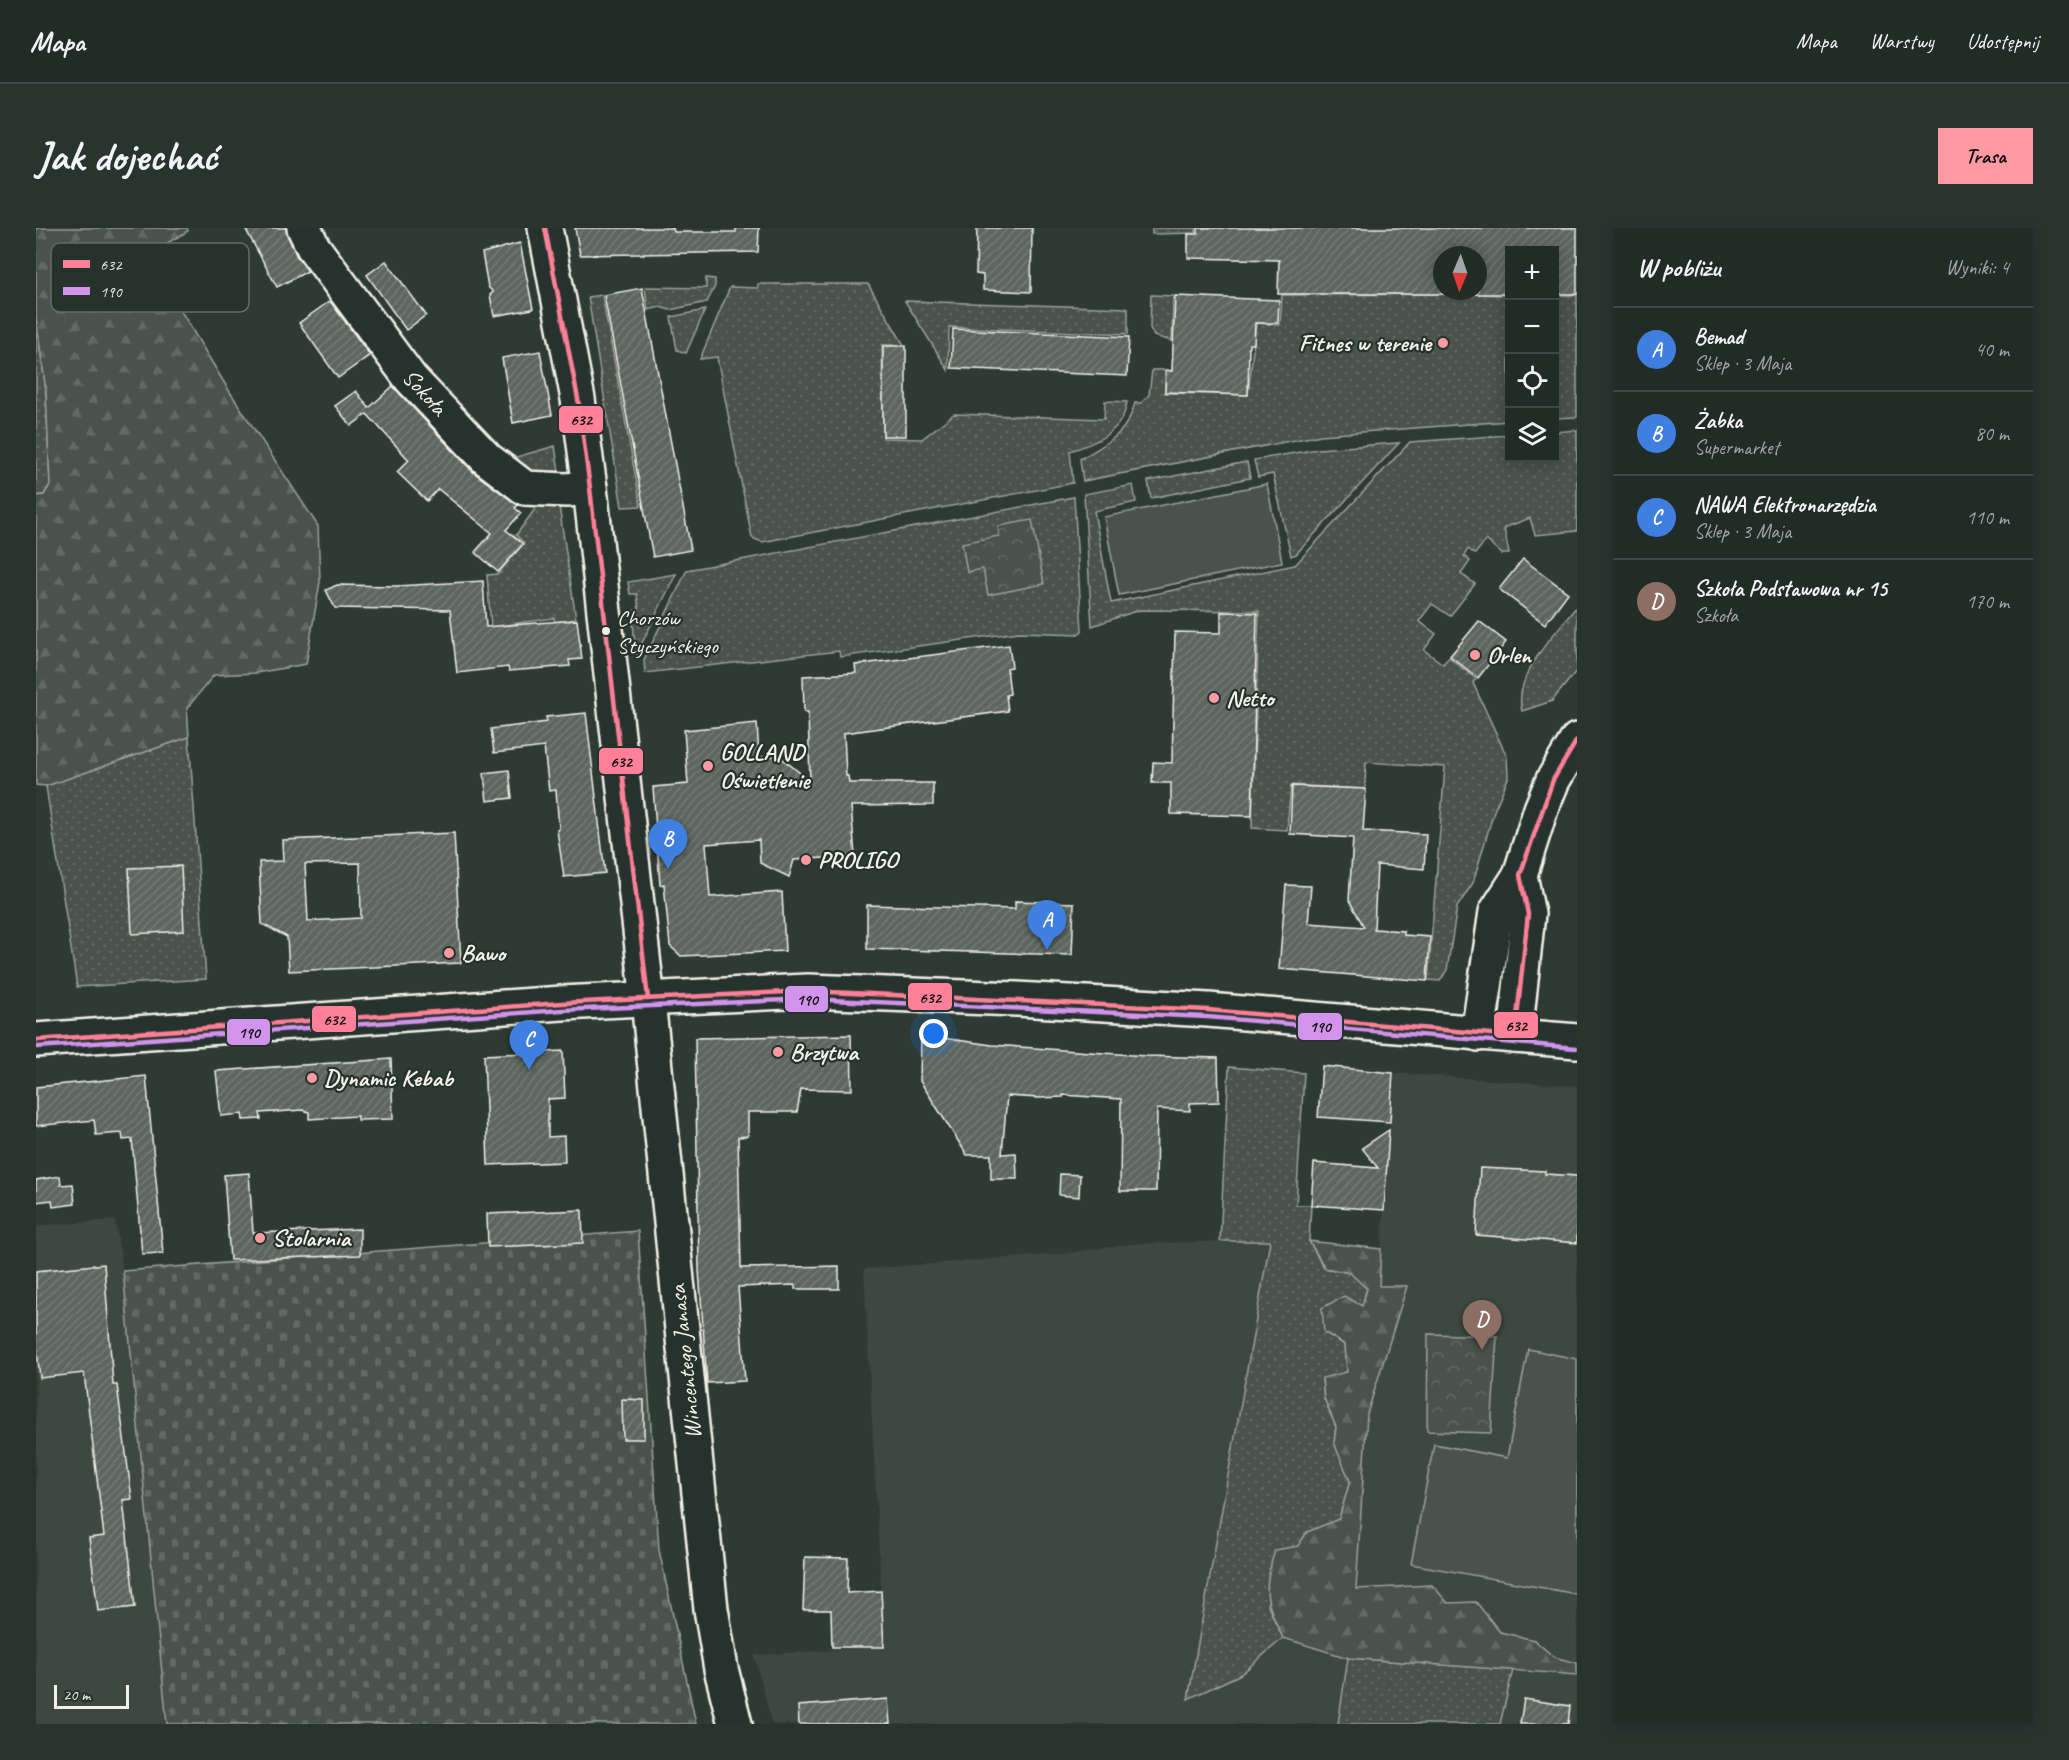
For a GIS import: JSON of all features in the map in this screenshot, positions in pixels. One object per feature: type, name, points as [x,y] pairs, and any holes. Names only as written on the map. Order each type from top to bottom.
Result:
[{"type":"street","name":"Sokoła","points":[[304,228],[313,247],[411,380],[488,459],[525,488],[590,488]]},
{"type":"street","name":"Wincentego Janasa","points":[[545,228],[578,399],[590,488],[648,999],[711,1610],[721,1669],[735,1724]]},
{"type":"street","points":[[1478,1034],[1496,912],[1520,875],[1541,809],[1553,780],[1577,740]]},
{"type":"street","points":[[1515,1036],[1528,915],[1520,875]]},
{"type":"street","points":[[36,1040],[648,999],[808,991],[1005,998],[1208,1010],[1577,1041]]},
{"type":"shaded area","points":[[1393,1073],[1577,1086],[1577,1663],[1554,1657],[1534,1640],[1500,1632],[1476,1602],[1448,1603],[1432,1585],[1356,1589],[1367,1414],[1407,1286],[1379,1286]]},
{"type":"shaded area","points":[[115,1220],[123,1271],[167,1724],[36,1724],[36,1226]]},
{"type":"shaded area","points":[[1270,1240],[1188,1698],[1241,1674],[1283,1638],[1348,1658],[1338,1724],[772,1724],[754,1655],[884,1647],[864,1269],[1061,1254],[1131,1244]]},
{"type":"shaded area","points":[[1513,1670],[1577,1675],[1577,1724],[1500,1724]]},
{"type":"green space","points":[[36,228],[187,228],[188,231],[168,243],[51,243],[51,312],[181,312],[228,389],[318,526],[320,582],[306,664],[256,673],[214,675],[187,708],[189,737],[46,786],[36,785],[36,496],[44,495],[50,485],[46,391],[36,317]]},
{"type":"green space","points":[[1152,228],[1196,228],[1196,233],[1152,234]]},
{"type":"green space","points":[[706,278],[715,279],[715,286],[707,302],[670,310],[660,307],[648,310],[645,287],[706,288]]},
{"type":"green space","points":[[758,284],[868,284],[904,345],[882,345],[883,438],[922,439],[954,414],[1104,419],[1105,401],[1127,402],[1124,412],[1120,421],[1107,435],[1070,451],[1073,483],[762,542],[752,538],[717,357],[700,359],[730,287],[758,288]]},
{"type":"green space","points":[[1433,294],[1433,300],[1487,300],[1487,294],[1505,295],[1505,421],[1321,435],[1083,481],[1080,459],[1107,443],[1121,431],[1135,403],[1141,403],[1149,395],[1152,370],[1165,370],[1165,393],[1248,395],[1256,323],[1280,325],[1282,295]]},
{"type":"green space","points":[[602,295],[641,506],[622,507],[588,297]]},
{"type":"green space","points":[[1151,295],[1173,296],[1172,341],[1154,336],[1150,328]]},
{"type":"green space","points":[[1559,295],[1577,295],[1577,417],[1559,418]]},
{"type":"green space","points":[[905,301],[1128,308],[1128,334],[949,327],[948,370]]},
{"type":"green space","points":[[705,310],[686,353],[677,350],[671,317]]},
{"type":"green space","points":[[36,317],[46,391],[50,485],[44,495],[36,496]]},
{"type":"green space","points":[[1577,430],[1577,531],[1535,535],[1530,518],[1504,528],[1509,554],[1502,554],[1486,540],[1475,554],[1468,549],[1464,556],[1470,561],[1461,574],[1475,584],[1450,616],[1432,604],[1419,621],[1436,634],[1424,650],[1443,664],[1449,657],[1476,679],[1473,683],[1507,757],[1508,778],[1494,811],[1473,883],[1457,907],[1447,970],[1440,981],[1428,980],[1445,767],[1366,762],[1365,789],[1291,785],[1287,830],[1252,828],[1259,611],[1139,610],[1092,626],[1084,494],[1133,485],[1136,502],[1094,511],[1111,603],[1295,565],[1410,442],[1505,435],[1505,462],[1559,462],[1559,432]]},
{"type":"green space","points":[[1399,443],[1296,554],[1291,556],[1273,474],[1258,477],[1254,460],[1318,449]]},
{"type":"green space","points":[[555,446],[560,478],[533,477],[506,460]]},
{"type":"green space","points":[[1247,462],[1250,478],[1151,498],[1148,481]]},
{"type":"green space","points":[[1267,484],[1282,562],[1119,595],[1104,517]]},
{"type":"green space","points":[[1074,497],[1082,631],[1078,634],[1019,632],[840,657],[839,651],[645,673],[644,660],[687,570]]},
{"type":"green space","points":[[538,505],[559,506],[576,619],[555,622],[554,618],[491,627],[487,575],[498,574],[524,543],[516,535]]},
{"type":"green space","points":[[1032,520],[1044,584],[988,595],[983,569],[967,572],[962,543],[999,536],[998,526]]},
{"type":"green space","points":[[676,574],[636,655],[632,611],[639,610],[637,594],[630,594],[628,582]]},
{"type":"green space","points":[[1577,606],[1577,670],[1552,701],[1522,711],[1523,683],[1529,669]]},
{"type":"green space","points":[[189,737],[206,979],[77,987],[46,786]]},
{"type":"green space","points":[[1229,1067],[1304,1073],[1296,1205],[1311,1205],[1309,1241],[1324,1268],[1350,1273],[1367,1288],[1362,1307],[1324,1332],[1345,1345],[1347,1372],[1322,1379],[1324,1398],[1336,1427],[1334,1443],[1350,1481],[1339,1519],[1307,1532],[1267,1604],[1283,1638],[1241,1674],[1188,1699],[1270,1241],[1220,1241]]},
{"type":"green space","points":[[638,1231],[659,1550],[696,1724],[167,1724],[123,1271]]},
{"type":"green space","points":[[1309,1241],[1381,1249],[1379,1286],[1407,1286],[1367,1414],[1356,1589],[1432,1585],[1448,1603],[1476,1602],[1500,1632],[1534,1640],[1554,1657],[1577,1663],[1577,1675],[1348,1658],[1283,1638],[1272,1614],[1267,1595],[1268,1576],[1275,1550],[1298,1546],[1307,1532],[1339,1519],[1350,1481],[1334,1443],[1336,1427],[1324,1398],[1322,1378],[1347,1372],[1345,1345],[1324,1332],[1322,1308],[1344,1296],[1362,1306],[1367,1289],[1350,1273],[1325,1268]]},
{"type":"green space","points":[[1428,1334],[1497,1336],[1491,1433],[1427,1431]]},
{"type":"green space","points":[[1528,1349],[1577,1359],[1577,1594],[1411,1564],[1434,1444],[1507,1458]]},
{"type":"green space","points":[[1348,1658],[1513,1670],[1500,1724],[1338,1724]]},
{"type":"building","points":[[245,228],[286,228],[296,255],[308,271],[277,287]]},
{"type":"building","points":[[575,228],[673,228],[674,232],[736,232],[736,228],[759,228],[758,252],[580,255]]},
{"type":"building","points":[[977,228],[1032,228],[1031,292],[983,290],[983,275],[976,274]]},
{"type":"building","points":[[1198,228],[1577,228],[1577,294],[1559,294],[1559,246],[1505,246],[1505,294],[1487,294],[1487,246],[1433,246],[1433,294],[1278,294],[1279,260],[1188,258],[1188,234],[1198,234]]},
{"type":"building","points":[[520,243],[533,309],[494,316],[490,295],[493,292],[488,287],[482,253]]},
{"type":"building","points":[[386,261],[426,315],[406,330],[367,275]]},
{"type":"building","points":[[642,288],[691,550],[653,557],[604,295]]},
{"type":"building","points":[[1175,296],[1279,300],[1278,323],[1255,323],[1254,344],[1249,344],[1248,395],[1165,392],[1166,370],[1172,371]]},
{"type":"building","points":[[330,301],[370,355],[338,378],[299,323]]},
{"type":"building","points":[[953,329],[1129,337],[1127,376],[951,368]]},
{"type":"building","points":[[883,346],[906,346],[906,436],[883,436]]},
{"type":"building","points":[[540,351],[552,415],[513,423],[502,358]]},
{"type":"building","points":[[393,386],[473,472],[518,505],[515,508],[521,513],[506,530],[523,544],[498,572],[475,552],[492,533],[438,489],[427,501],[397,472],[409,460],[367,414],[351,426],[335,406],[356,391],[369,408]]},
{"type":"building","points":[[1523,559],[1568,593],[1545,624],[1499,589]]},
{"type":"building","points":[[483,581],[486,627],[577,620],[582,659],[569,660],[570,666],[509,671],[508,667],[457,673],[450,610],[335,608],[326,590],[337,585],[397,586]]},
{"type":"building","name":"Netto","points":[[1221,612],[1257,613],[1252,816],[1171,814],[1171,783],[1152,783],[1153,762],[1172,763],[1175,632],[1221,633]]},
{"type":"building","points":[[1479,621],[1506,642],[1478,678],[1450,656]]},
{"type":"building","points":[[1009,645],[1012,667],[1007,668],[1010,694],[1006,695],[1008,711],[844,733],[846,776],[848,776],[849,783],[933,783],[933,805],[851,806],[855,856],[794,860],[789,877],[760,863],[759,840],[706,844],[710,897],[782,892],[785,951],[681,956],[670,946],[664,884],[660,885],[653,787],[688,784],[684,730],[757,723],[759,757],[779,756],[810,781],[808,712],[804,712],[803,676],[856,673],[855,665]]},
{"type":"building","points":[[586,713],[605,873],[564,877],[557,830],[559,829],[556,790],[549,791],[544,747],[494,753],[491,729],[547,722],[546,717]]},
{"type":"building","points":[[509,770],[512,798],[487,801],[484,773]]},
{"type":"building","points":[[1292,786],[1366,789],[1363,831],[1426,834],[1424,869],[1377,865],[1374,929],[1404,931],[1404,935],[1430,937],[1427,981],[1279,969],[1286,885],[1311,886],[1308,923],[1364,927],[1349,900],[1353,838],[1290,834]]},
{"type":"building","points":[[454,833],[461,963],[289,971],[287,937],[262,924],[259,862],[283,861],[282,840]],"holes":[[[360,863],[361,918],[308,921],[305,864]]]},
{"type":"building","points":[[181,866],[184,931],[132,934],[129,868]]},
{"type":"building","points":[[1015,901],[1074,903],[1072,955],[867,949],[867,905],[1015,909]]},
{"type":"building","points":[[851,1035],[852,1090],[801,1089],[797,1112],[748,1112],[748,1136],[738,1137],[741,1268],[839,1266],[839,1289],[795,1289],[795,1285],[738,1287],[745,1381],[707,1383],[699,1270],[695,1038]]},
{"type":"building","points":[[921,1035],[992,1045],[1146,1056],[1218,1058],[1219,1102],[1190,1103],[1190,1111],[1157,1109],[1156,1191],[1120,1191],[1121,1099],[1063,1095],[1063,1097],[1039,1098],[1007,1096],[1002,1154],[1016,1153],[1017,1179],[991,1179],[991,1155],[967,1155],[920,1081]]},
{"type":"building","points":[[563,1051],[565,1098],[548,1099],[548,1137],[564,1136],[565,1162],[488,1165],[484,1055]]},
{"type":"building","points":[[391,1059],[393,1119],[357,1120],[357,1116],[309,1119],[309,1112],[303,1110],[260,1113],[261,1119],[243,1120],[242,1114],[221,1116],[216,1071]]},
{"type":"building","points":[[1322,1066],[1393,1073],[1390,1122],[1318,1117]]},
{"type":"building","points":[[146,1076],[163,1253],[142,1254],[132,1139],[123,1140],[122,1133],[96,1135],[94,1120],[36,1126],[36,1087]]},
{"type":"building","points":[[1389,1130],[1384,1210],[1311,1205],[1314,1163],[1378,1168],[1362,1148]]},
{"type":"building","points":[[1480,1168],[1545,1171],[1545,1174],[1577,1176],[1577,1243],[1476,1235]]},
{"type":"building","points":[[249,1173],[253,1233],[360,1229],[360,1255],[230,1260],[224,1175]]},
{"type":"building","points":[[1060,1174],[1080,1175],[1079,1197],[1059,1195]]},
{"type":"building","points":[[60,1176],[61,1185],[73,1184],[75,1204],[53,1207],[52,1200],[36,1202],[36,1180]]},
{"type":"building","points":[[582,1210],[583,1243],[488,1247],[487,1214]]},
{"type":"building","points":[[104,1264],[113,1385],[117,1385],[132,1499],[123,1500],[135,1607],[98,1611],[89,1538],[104,1536],[84,1373],[40,1378],[36,1340],[36,1271]]},
{"type":"building","points":[[622,1399],[644,1400],[644,1439],[623,1439]]},
{"type":"building","points":[[805,1557],[848,1558],[847,1593],[881,1591],[884,1647],[832,1647],[831,1610],[803,1610]]},
{"type":"building","points":[[888,1699],[890,1724],[799,1724],[798,1706]]},
{"type":"building","points":[[1524,1699],[1570,1706],[1568,1724],[1520,1724]]},
{"type":"transit line","name":"632","points":[[545,228],[578,399],[590,488],[648,999]]},
{"type":"transit line","name":"632","points":[[36,1040],[562,1003],[808,991],[1208,1010],[1515,1036],[1528,914],[1520,875],[1553,780],[1577,740]]},
{"type":"transit line","name":"190","points":[[37,1047],[562,1010],[808,999],[1207,1017],[1576,1048]]},
{"type":"place","name":"Fitnes w terenie","points":[[1443,343]]},
{"type":"place","name":"Chorzów Styczyńskiego","points":[[606,631]]},
{"type":"place","name":"Orlen","points":[[1475,655]]},
{"type":"place","name":"Netto","points":[[1214,698]]},
{"type":"place","name":"GOLLAND Oświetlenie","points":[[708,766]]},
{"type":"place","name":"PROLIGO","points":[[806,860]]},
{"type":"place","name":"Żabka","points":[[668,869]]},
{"type":"place","name":"Bemad","points":[[1047,950]]},
{"type":"place","name":"Bawo","points":[[449,953]]},
{"type":"place","name":"Brzytwa","points":[[778,1052]]},
{"type":"place","name":"NAWA Elektronarzędzia","points":[[529,1070]]},
{"type":"place","name":"Dynamic Kebab","points":[[312,1078]]},
{"type":"place","name":"Stolarnia","points":[[260,1238]]},
{"type":"place","name":"Szkoła Podstawowa nr 15","points":[[1482,1350]]}]
